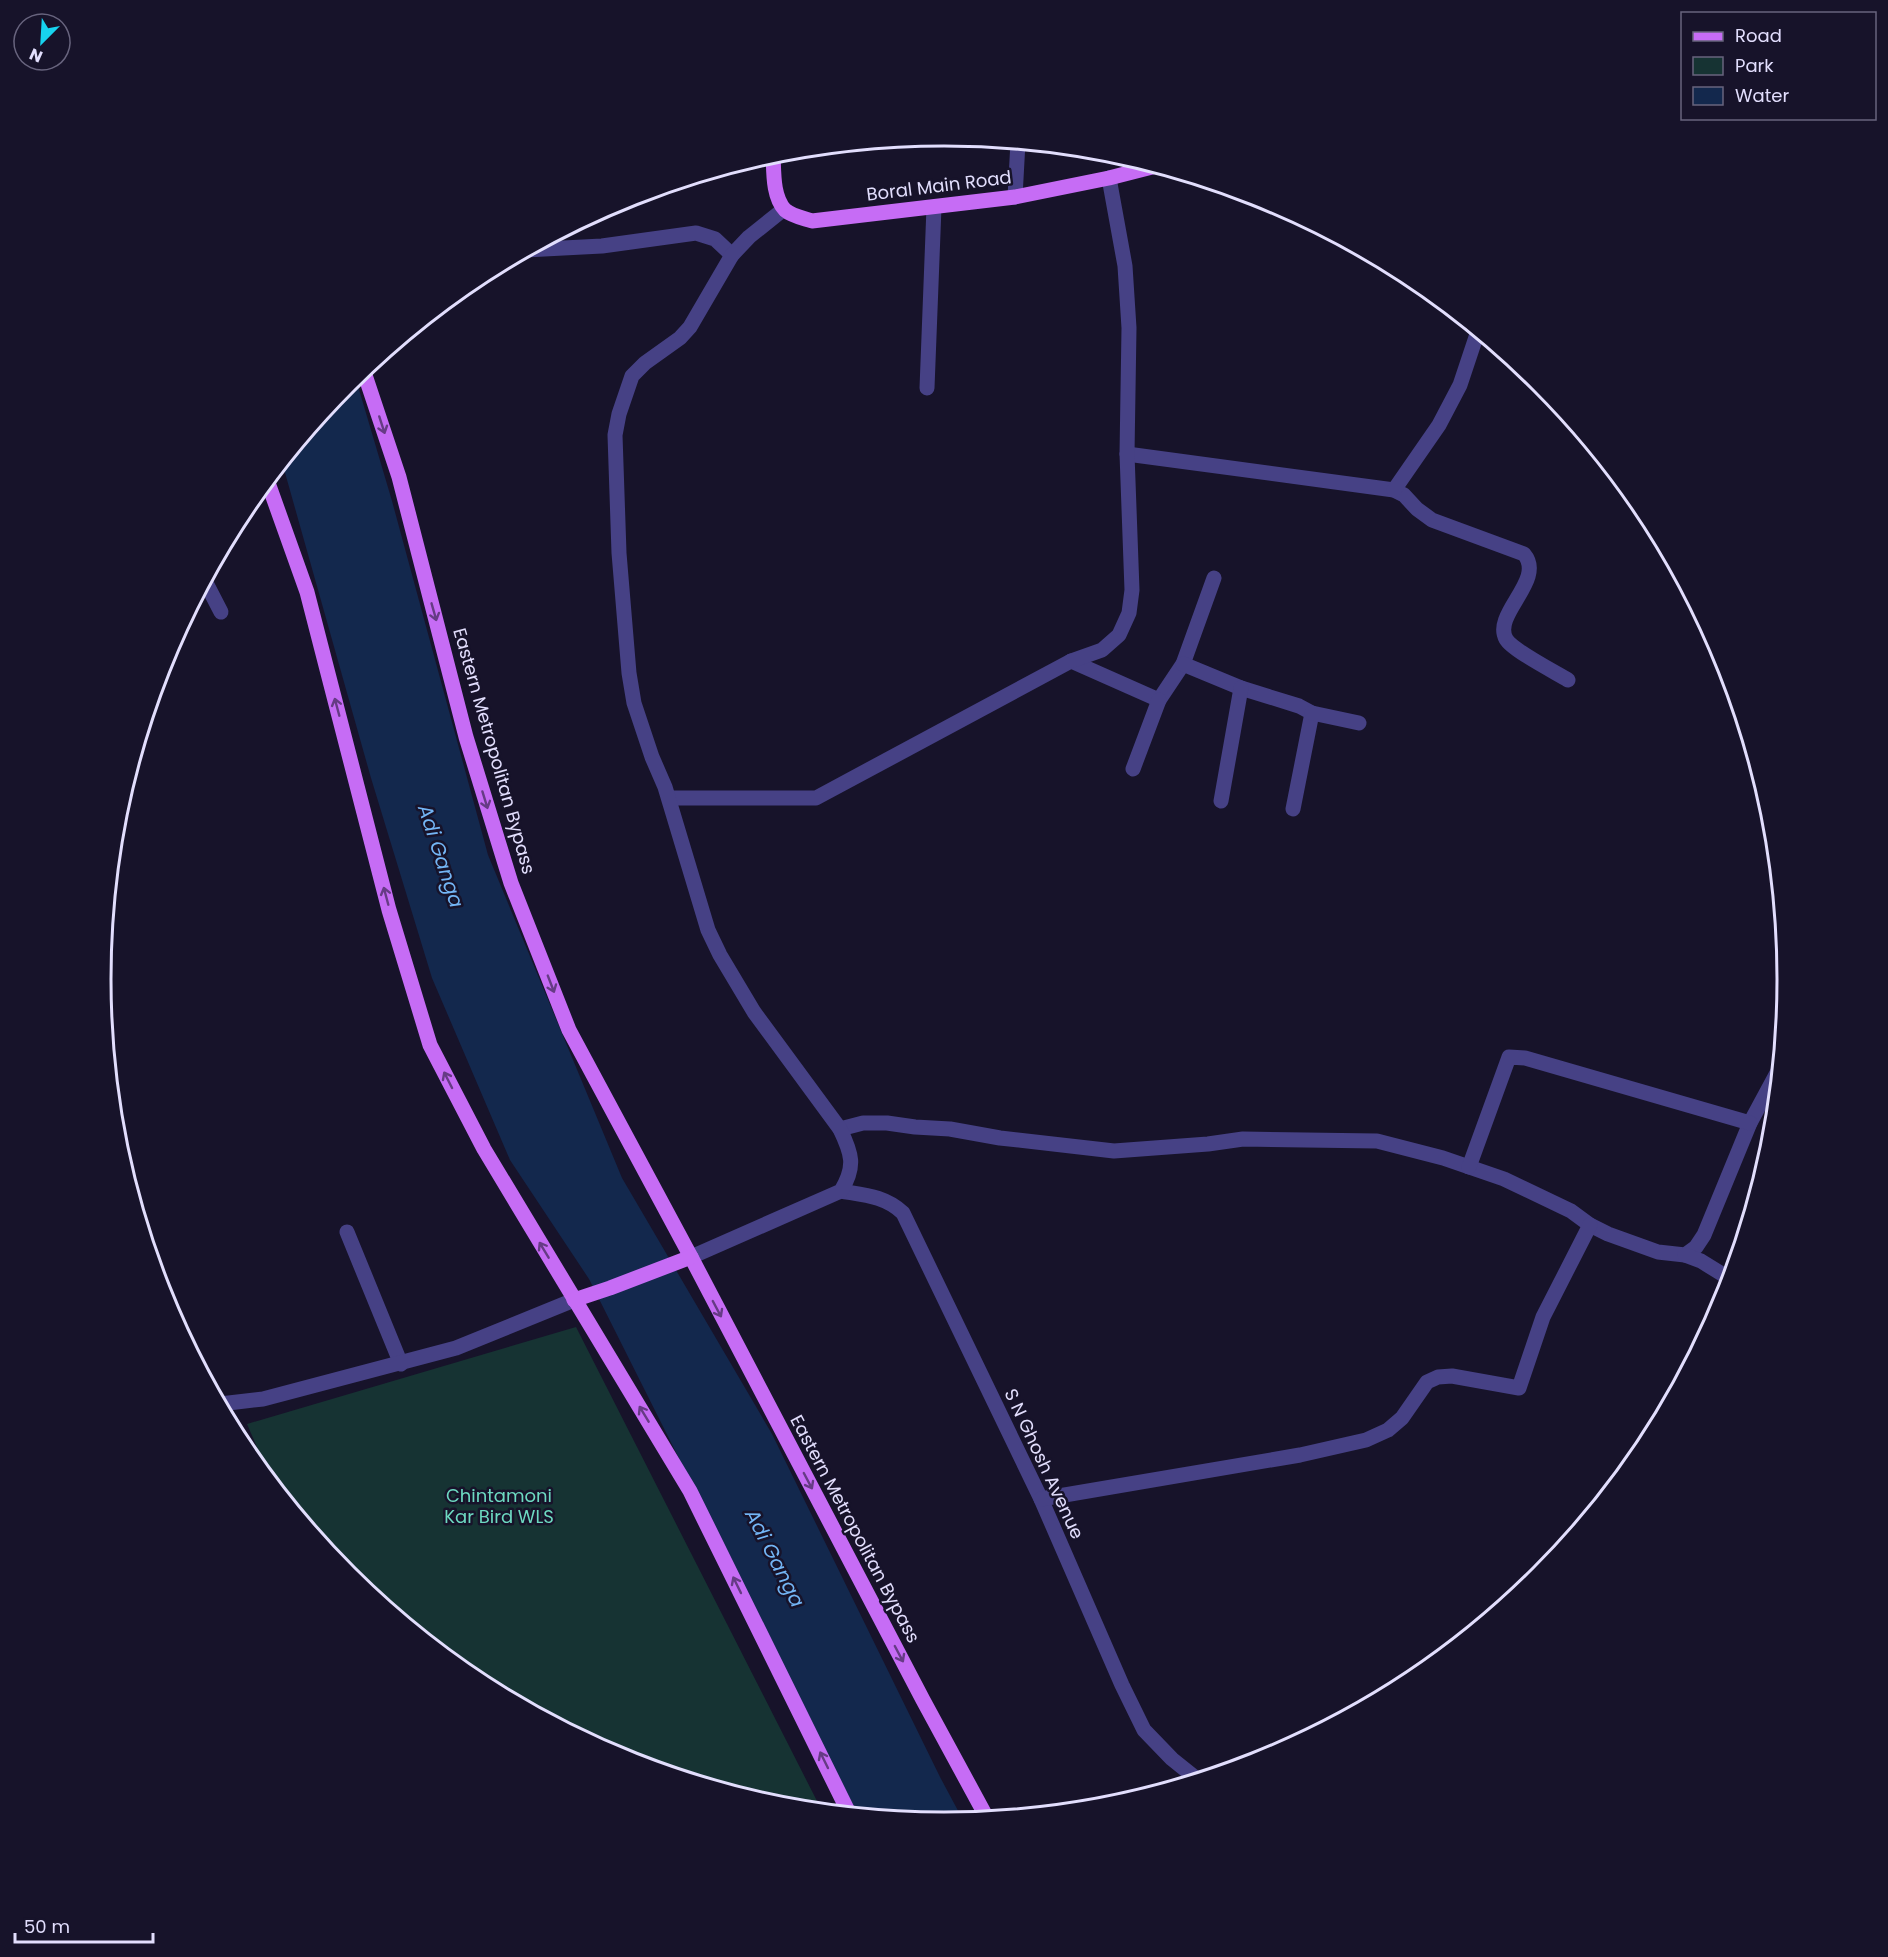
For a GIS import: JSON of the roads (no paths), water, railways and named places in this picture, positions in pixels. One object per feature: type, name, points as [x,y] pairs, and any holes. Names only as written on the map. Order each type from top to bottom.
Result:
[{"type":"main road","points":[[774,164],[776,191],[784,209]]},
{"type":"main road","name":"Boral Main Road","points":[[784,209],[795,216],[812,221],[1015,197],[1141,170]]},
{"type":"main road","name":"Eastern Metropolitan Bypass","points":[[366,379],[399,477],[466,737],[511,883],[569,1030],[983,1811]]},
{"type":"main road","points":[[270,489],[307,592],[389,910],[430,1045],[484,1149],[690,1491],[845,1805]]},
{"type":"main road","points":[[574,1300],[690,1257]]},
{"type":"street","points":[[1015,197],[1018,149]]},
{"type":"street","points":[[669,798],[816,798],[1071,661],[1101,650],[1119,635],[1129,613],[1132,590],[1128,454],[1130,328],[1125,266],[1109,178]]},
{"type":"street","points":[[927,388],[934,207]]},
{"type":"street","points":[[690,1257],[841,1191],[852,1166],[849,1148],[840,1130],[754,1012],[720,956],[708,930],[669,798],[652,757],[634,702],[629,673],[619,553],[615,435],[619,414],[632,376],[645,363],[680,338],[690,327],[732,255],[749,237],[784,209]]},
{"type":"street","points":[[543,249],[602,246],[696,233],[715,239],[732,255]]},
{"type":"street","points":[[1394,490],[1444,415],[1460,385],[1476,338]]},
{"type":"street","points":[[1128,454],[1394,490],[1404,495],[1432,520],[1524,554],[1529,560],[1530,569],[1503,627],[1504,637],[1513,646],[1568,680]]},
{"type":"street","points":[[1133,769],[1159,699],[1184,663],[1214,578]]},
{"type":"street","points":[[209,588],[221,612]]},
{"type":"street","points":[[1071,661],[1159,699]]},
{"type":"street","points":[[1184,663],[1241,688],[1312,712],[1359,723]]},
{"type":"street","points":[[1221,801],[1241,688]]},
{"type":"street","points":[[1293,809],[1312,712]]},
{"type":"street","points":[[1469,1167],[1509,1057],[1525,1059],[1750,1123]]},
{"type":"street","points":[[1685,1255],[1696,1247],[1704,1235],[1750,1123],[1770,1086]]},
{"type":"street","points":[[840,1130],[863,1123],[887,1123],[1114,1151],[1243,1139],[1377,1141],[1469,1167],[1538,1194],[1571,1211],[1590,1225],[1638,1246],[1658,1252],[1685,1255],[1701,1261],[1722,1274]]},
{"type":"street","name":"S N Ghosh Avenue","points":[[841,1191],[884,1199],[893,1203],[903,1213],[1041,1499],[1144,1730],[1172,1759],[1190,1774]]},
{"type":"street","points":[[1041,1499],[1300,1455],[1366,1440],[1388,1430],[1402,1418],[1427,1383],[1438,1377],[1452,1376],[1520,1388],[1543,1317],[1590,1225]]},
{"type":"street","points":[[347,1232],[401,1364]]},
{"type":"street","points":[[228,1403],[263,1399],[401,1364],[466,1344],[574,1300]]},
{"type":"water","name":"Adi Ganga","points":[[358,386],[392,501],[488,855],[622,1178],[772,1434],[958,1811],[890,1810],[853,1806],[589,1279],[510,1160],[432,978],[371,778],[284,470]]},
{"type":"park label","name":"Chintamoni Kar Bird WLS","points":[[499,1506]]}]
